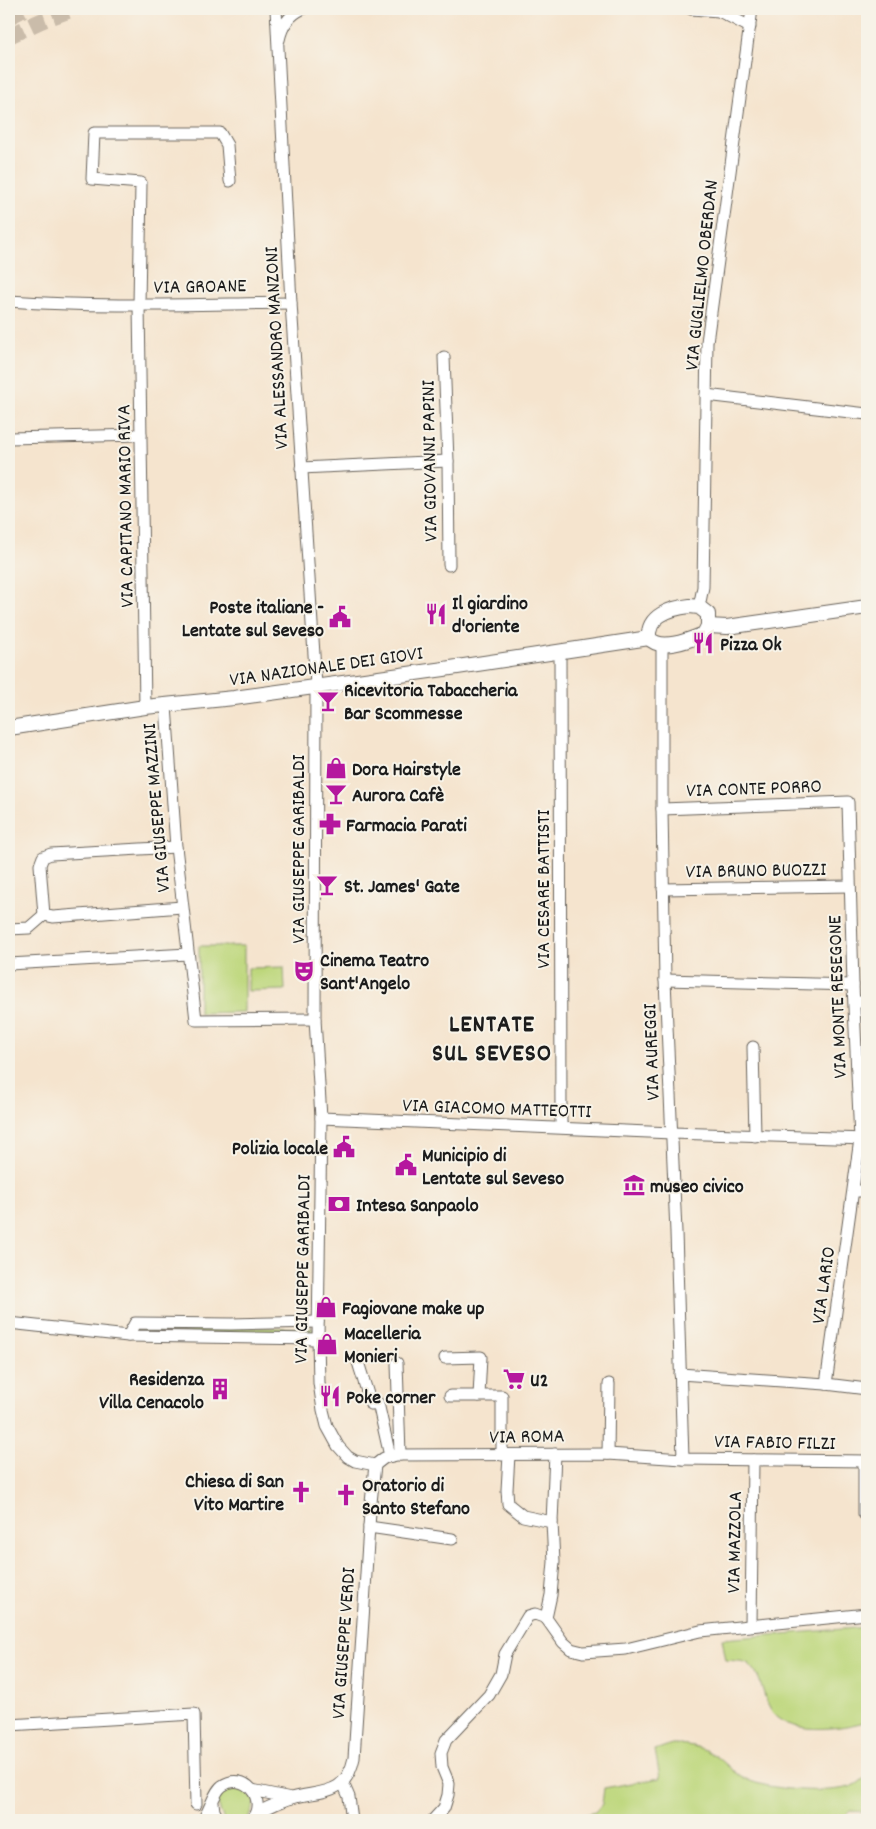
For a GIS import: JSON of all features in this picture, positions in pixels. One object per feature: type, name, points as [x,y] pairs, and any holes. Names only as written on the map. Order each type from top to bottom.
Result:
[{"type":"main road","points":[[678,607],[698,607],[708,614],[708,626],[704,634],[662,645],[653,643],[649,638],[648,632],[655,620],[667,611],[678,607]]},
{"type":"main road","points":[[708,626],[727,627],[867,607]]},
{"type":"main road","name":"VIA NAZIONALE DEI GIOVI","points":[[9,728],[145,707],[166,706],[444,669],[649,638]]},
{"type":"street","name":"VIA ALESSANDRO MANZONI","points":[[276,9],[291,303],[316,685]]},
{"type":"street","points":[[278,49],[281,30],[292,14],[302,9]]},
{"type":"street","points":[[691,9],[723,10],[750,27]]},
{"type":"street","name":"VIA GUGLIELMO OBERDAN","points":[[698,607],[703,587],[707,342],[752,9]]},
{"type":"street","name":"VIA CAPITANO MARIO RIVA","points":[[145,707],[139,305],[141,183],[92,179],[94,133],[220,133],[227,145],[230,181]]},
{"type":"street","name":"VIA GROANE","points":[[9,301],[53,304],[139,305],[291,303]]},
{"type":"street","name":"VIA GIOVANNI PAPINI","points":[[444,356],[449,565]]},
{"type":"street","points":[[706,394],[867,414]]},
{"type":"street","points":[[9,438],[141,435]]},
{"type":"street","points":[[301,468],[448,461]]},
{"type":"street","name":"VIA AUREGGI","points":[[662,645],[665,980],[683,1458]]},
{"type":"street","name":"VIA CESARE BATTISTI","points":[[560,651],[561,1127]]},
{"type":"street","name":"VIA GIUSEPPE GARIBALDI","points":[[316,685],[315,1019],[321,1118],[318,1378],[327,1426],[338,1446],[348,1457],[355,1461],[375,1465]]},
{"type":"street","name":"VIA GIUSEPPE MAZZINI","points":[[166,706],[176,847],[196,1020],[315,1019]]},
{"type":"street","name":"VIA CONTE PORRO","points":[[662,809],[848,802]]},
{"type":"street","name":"VIA MONTE RESEGONE","points":[[848,802],[853,985],[864,1139],[854,1191]]},
{"type":"street","points":[[44,915],[40,865],[43,857],[51,854],[176,847]]},
{"type":"street","name":"VIA BRUNO BUOZZI","points":[[663,889],[850,886]]},
{"type":"street","points":[[44,915],[53,917],[182,907]]},
{"type":"street","points":[[9,929],[29,928],[44,915]]},
{"type":"street","points":[[9,964],[188,954]]},
{"type":"street","points":[[665,980],[853,985]]},
{"type":"street","points":[[855,1002],[867,1002]]},
{"type":"street","points":[[752,1047],[755,1136]]},
{"type":"street","name":"VIA GIACOMO MATTEOTTI","points":[[321,1118],[864,1139]]},
{"type":"street","points":[[854,1191],[867,1191]]},
{"type":"street","name":"VIA LARIO","points":[[826,1384],[854,1191]]},
{"type":"street","points":[[128,1336],[134,1323],[230,1324],[318,1322]]},
{"type":"street","points":[[9,1323],[128,1336],[318,1339]]},
{"type":"street","points":[[445,1358],[480,1358],[478,1396]]},
{"type":"street","points":[[357,1359],[371,1404],[378,1403],[395,1456]]},
{"type":"street","points":[[395,1456],[397,1363]]},
{"type":"street","points":[[680,1374],[826,1384],[867,1389]]},
{"type":"street","points":[[608,1454],[609,1384]]},
{"type":"street","points":[[450,1396],[502,1396],[510,1454],[507,1490],[508,1504],[523,1516],[552,1522]]},
{"type":"street","points":[[546,1618],[551,1596],[554,1562],[552,1522],[555,1454]]},
{"type":"street","name":"VIA ROMA","points":[[395,1456],[608,1454],[683,1458]]},
{"type":"street","points":[[375,1465],[384,1458],[395,1456]]},
{"type":"street","name":"VIA FABIO FILZI","points":[[683,1458],[866,1461]]},
{"type":"street","name":"VIA MAZZOLA","points":[[751,1625],[754,1460]]},
{"type":"street","points":[[866,1461],[864,1514],[867,1514]]},
{"type":"street","name":"VIA GIUSEPPE VERDI","points":[[343,1783],[351,1772],[354,1758],[369,1526],[375,1465]]},
{"type":"street","points":[[369,1526],[452,1539]]},
{"type":"street","points":[[433,1820],[444,1808],[448,1795],[449,1784],[442,1767],[441,1753],[446,1740],[489,1695],[501,1674],[505,1654],[528,1616],[535,1614],[546,1618],[563,1642],[571,1649],[583,1652],[626,1649],[700,1631],[867,1614]]},
{"type":"street","points":[[9,1725],[194,1714],[196,1804]]},
{"type":"street","points":[[203,1820],[213,1804],[218,1790],[229,1783],[241,1782],[252,1790],[291,1798]]},
{"type":"street","points":[[254,1817],[291,1798],[333,1789],[343,1783],[349,1798],[352,1820]]},
{"type":"street","points":[[252,1790],[258,1803],[254,1817]]},
{"type":"street","points":[[213,1804],[214,1812],[219,1820]]},
{"type":"green space","points":[[199,946],[244,946],[244,1012],[199,1013]]},
{"type":"green space","points":[[284,967],[285,990],[248,991],[248,968]]},
{"type":"green space","points":[[136,1327],[314,1328],[314,1334],[136,1332]]},
{"type":"green space","points":[[867,1627],[867,1721],[829,1728],[801,1727],[788,1724],[777,1718],[767,1703],[757,1674],[749,1664],[726,1660],[722,1639]]},
{"type":"green space","points":[[672,1744],[692,1746],[704,1750],[716,1756],[746,1779],[769,1786],[800,1790],[832,1790],[855,1785],[867,1776],[867,1812],[850,1811],[844,1817],[844,1820],[565,1820],[595,1812],[602,1804],[604,1788],[660,1778],[655,1750]]},
{"type":"green space","points":[[237,1784],[255,1800],[248,1820],[224,1820],[216,1800],[219,1793]]},
{"type":"tunnel","points":[[9,17],[24,9]]},
{"type":"tunnel","points":[[9,36],[73,9]]},
{"type":"place","name":"Il giardino d'oriente","points":[[436,614]]},
{"type":"place","name":"Poste italiane - Lentate sul Seveso","points":[[340,617]]},
{"type":"place","name":"Pizza Ok","points":[[703,643]]},
{"type":"place","name":"Ricevitoria Tabaccheria Bar Scommesse","points":[[328,701]]},
{"type":"place","name":"Dora Hairstyle","points":[[336,768]]},
{"type":"place","name":"Aurora Cafè","points":[[336,794]]},
{"type":"place","name":"Farmacia Parati","points":[[330,824]]},
{"type":"place","name":"St. James' Gate","points":[[327,885]]},
{"type":"place","name":"Cinema Teatro Sant'Angelo","points":[[304,971]]},
{"type":"place","name":"Polizia locale","points":[[344,1147]]},
{"type":"place","name":"Municipio di Lentate sul Seveso","points":[[406,1165]]},
{"type":"place","name":"museo civico","points":[[634,1185]]},
{"type":"place","name":"Intesa Sanpaolo","points":[[339,1204]]},
{"type":"place","name":"Fagiovane make up","points":[[326,1307]]},
{"type":"place","name":"Macelleria Monieri","points":[[327,1344]]},
{"type":"place","name":"U2","points":[[514,1379]]},
{"type":"place","name":"Residenza Villa Cenacolo","points":[[220,1389]]},
{"type":"place","name":"Poke corner","points":[[330,1396]]},
{"type":"place","name":"Chiesa di San Vito Martire","points":[[301,1492]]},
{"type":"place","name":"Oratorio di Santo Stefano","points":[[346,1495]]},
{"type":"district","name":"LENTATE SUL SEVESO","points":[[492,1036]]}]
